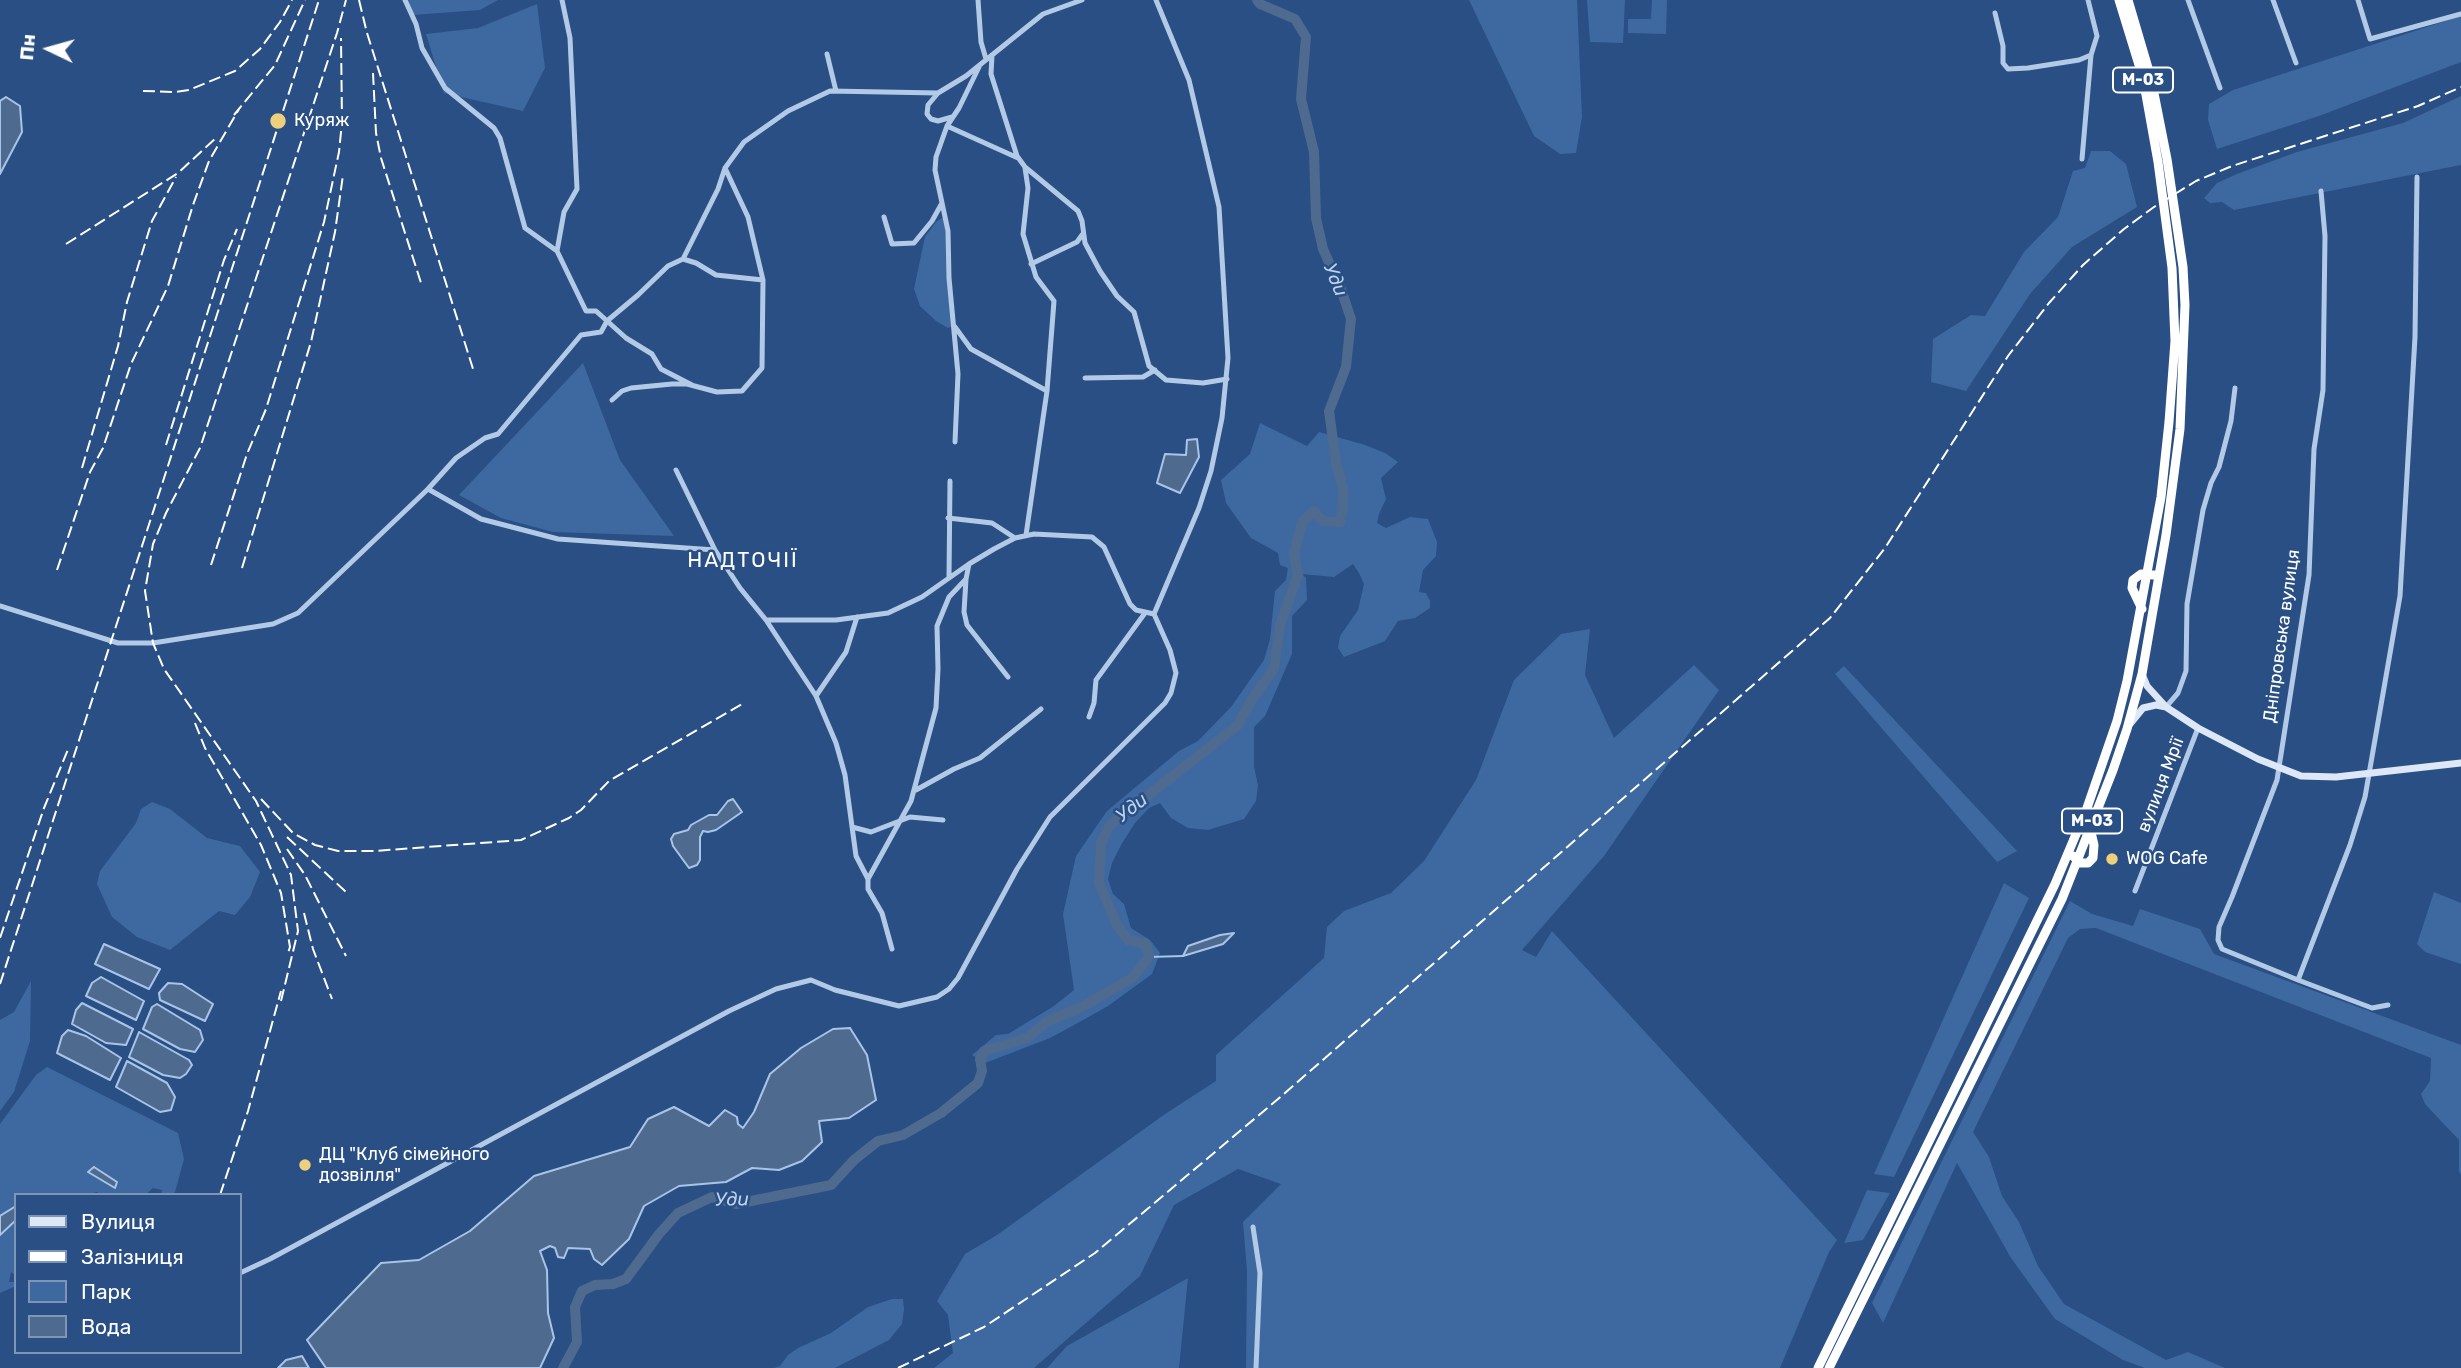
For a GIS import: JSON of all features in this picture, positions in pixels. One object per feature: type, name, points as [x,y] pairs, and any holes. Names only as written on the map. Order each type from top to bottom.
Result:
[{"type":"highway","name":"М-03","points":[[2119,0],[2143,78],[2163,160]]},
{"type":"highway","name":"М-03","points":[[1829,1368],[2062,899],[2127,729],[2142,674],[2159,580],[2178,443],[2183,386],[2185,305],[2151,78],[2128,0]]},
{"type":"highway","name":"М-03","points":[[1818,1368],[2055,884],[2087,808],[2117,721],[2161,497],[2173,385],[2173,227]]},
{"type":"highway","points":[[2148,573],[2159,580]]},
{"type":"highway","points":[[2071,846],[2076,861],[2084,863],[2093,858],[2094,845],[2090,826]]},
{"type":"street","points":[[405,0],[416,24],[422,48],[445,89],[494,128],[500,138],[526,228],[557,251],[586,311],[596,311],[626,338],[652,354],[661,369],[692,385],[717,392],[742,391],[762,368],[763,281],[748,216],[725,168]]},
{"type":"street","points":[[557,251],[564,212],[577,189],[570,38],[562,0]]},
{"type":"street","points":[[978,0],[981,42],[989,57],[994,83],[1018,158],[1025,167],[1078,211],[1082,220],[1082,234],[1107,282],[1134,312],[1149,366],[1166,380],[1203,383],[1227,379]]},
{"type":"street","points":[[952,117],[937,121],[931,119],[927,114],[928,104],[938,93],[979,66],[1043,14],[1082,0]]},
{"type":"street","points":[[242,1272],[729,1011],[776,989],[811,980],[835,990],[900,1006],[927,1001],[949,989],[982,935],[1033,840],[1051,817],[1142,727],[1171,693],[1176,673],[1174,662],[1154,614],[1199,508],[1211,471],[1227,379],[1226,313],[1219,206],[1189,80],[1156,0]]},
{"type":"street","points":[[2082,159],[2091,55],[2097,36],[2088,0]]},
{"type":"street","points":[[2188,0],[2220,88]]},
{"type":"street","points":[[2273,0],[2296,63]]},
{"type":"street","points":[[2358,0],[2370,39],[2461,14]]},
{"type":"street","points":[[1995,13],[2003,46],[2003,63],[2008,69],[2079,60],[2091,55]]},
{"type":"street","points":[[827,54],[836,91]]},
{"type":"street","points":[[955,442],[958,392],[948,230],[935,170],[936,157],[947,126],[959,108],[979,66]]},
{"type":"street","points":[[0,606],[118,643],[153,643],[273,624],[298,613],[428,489],[456,458],[485,438],[498,434],[581,335],[601,332],[607,321],[668,266],[683,259],[718,189],[725,168],[744,142],[788,111],[831,91],[938,93]]},
{"type":"street","points":[[947,126],[1018,158]]},
{"type":"street","points":[[1025,167],[1028,188],[1023,234],[1036,277],[1054,301],[1047,391],[1026,535]]},
{"type":"street","points":[[2298,981],[2350,845],[2365,797],[2400,596],[2415,337],[2417,177]]},
{"type":"street","name":"Дніпровська вулиця","points":[[2321,191],[2325,236],[2323,390],[2314,449],[2309,575],[2277,780],[2218,927],[2218,940],[2222,949],[2298,981],[2372,1008],[2388,1005]]},
{"type":"street","points":[[884,216],[892,244],[914,243],[932,221],[942,202]]},
{"type":"street","points":[[1031,264],[1077,242],[1082,234]]},
{"type":"street","points":[[683,259],[716,275],[763,281]]},
{"type":"street","points":[[953,324],[971,349],[1047,391]]},
{"type":"street","points":[[1085,378],[1143,377],[1155,370]]},
{"type":"street","points":[[612,400],[622,391],[631,388],[692,385]]},
{"type":"street","points":[[2166,707],[2178,693],[2186,671],[2187,604],[2203,510],[2222,456],[2231,421],[2235,388]]},
{"type":"street","points":[[676,470],[715,550],[740,588],[766,620],[816,696],[836,743],[845,775],[856,856],[868,879],[868,889],[882,914],[892,949]]},
{"type":"street","points":[[949,578],[950,481]]},
{"type":"street","points":[[428,489],[481,519],[558,539],[715,550]]},
{"type":"street","points":[[948,518],[992,523],[1015,538]]},
{"type":"street","points":[[766,620],[836,620],[888,613],[922,597],[969,564],[1015,538],[1026,535],[1091,537],[1104,547],[1130,604],[1136,610],[1154,614]]},
{"type":"street","points":[[969,564],[965,579],[964,612],[967,625],[1008,677]]},
{"type":"street","points":[[868,879],[914,791],[936,708],[937,626],[949,597],[965,579]]},
{"type":"street","points":[[1089,718],[1094,703],[1096,680],[1145,613]]},
{"type":"street","points":[[816,696],[846,652],[857,617]]},
{"type":"street","points":[[2142,674],[2147,686],[2166,707],[2198,728],[2301,776],[2318,778],[2461,764]]},
{"type":"street","points":[[2127,729],[2143,708],[2155,705],[2166,707]]},
{"type":"street","points":[[914,791],[980,758],[1041,709]]},
{"type":"street","name":"вулиця Мрії","points":[[2135,891],[2198,728]]},
{"type":"street","points":[[852,827],[871,832],[910,817],[943,820]]},
{"type":"street","points":[[1252,1227],[1260,1273],[1256,1368]]},
{"type":"green space","points":[[408,0],[498,0],[480,10],[413,15]]},
{"type":"green space","points":[[1469,0],[1577,0],[1582,117],[1576,153],[1560,154],[1534,136]]},
{"type":"green space","points":[[1587,0],[1625,0],[1623,43],[1590,42]]},
{"type":"green space","points":[[1652,0],[1667,0],[1666,34],[1628,33],[1628,19],[1651,19]]},
{"type":"green space","points":[[537,4],[545,68],[523,111],[444,93],[426,34],[478,28]]},
{"type":"green space","points":[[2461,16],[2461,62],[2319,116],[2217,149],[2208,120],[2209,104],[2233,90]]},
{"type":"green space","points":[[2461,96],[2461,165],[2234,210],[2222,202],[2210,203],[2204,198],[2217,183],[2237,174],[2297,152],[2403,123]]},
{"type":"green space","points":[[2091,151],[2110,151],[2126,164],[2137,207],[2072,247],[2030,294],[1966,391],[1931,382],[1933,339],[1971,315],[1985,316],[2024,252],[2058,217],[2073,171],[2085,168]]},
{"type":"green space","points":[[942,218],[945,220],[952,326],[948,328],[920,306],[914,289],[925,237]]},
{"type":"green space","points":[[583,363],[620,460],[674,536],[553,532],[501,518],[459,495]]},
{"type":"green space","points":[[1260,423],[1307,446],[1319,432],[1365,445],[1398,462],[1381,478],[1386,499],[1377,523],[1386,528],[1410,517],[1428,519],[1437,542],[1436,556],[1423,570],[1419,592],[1426,593],[1430,608],[1415,618],[1398,621],[1385,641],[1344,657],[1338,648],[1340,636],[1358,610],[1364,584],[1359,573],[1353,564],[1334,577],[1302,574],[1306,578],[1307,600],[1292,616],[1292,654],[1265,716],[1254,727],[1254,767],[1258,785],[1256,801],[1244,819],[1208,830],[1188,828],[1171,818],[1160,803],[1149,808],[1135,823],[1112,863],[1108,879],[1113,894],[1124,904],[1131,928],[1150,940],[1160,953],[1152,974],[1108,1006],[1050,1038],[985,1063],[972,1055],[996,1035],[1008,1034],[1054,1006],[1074,990],[1063,914],[1076,856],[1107,811],[1179,751],[1198,741],[1231,707],[1264,660],[1270,639],[1275,591],[1286,580],[1288,568],[1280,565],[1278,553],[1251,538],[1226,503],[1221,480],[1250,454]]},
{"type":"green space","points":[[1590,629],[1585,675],[1614,738],[1694,665],[1719,690],[1604,856],[1522,950],[1536,957],[1552,931],[1837,1240],[1829,1252],[1780,1368],[1246,1368],[1247,1271],[1243,1222],[1281,1184],[1238,1169],[1174,1205],[1140,1276],[1034,1368],[934,1368],[953,1353],[948,1315],[937,1301],[965,1254],[997,1235],[1165,1114],[1216,1081],[1216,1055],[1324,958],[1327,927],[1344,911],[1391,893],[1424,861],[1476,780],[1514,680],[1561,634]]},
{"type":"green space","points":[[1844,666],[2017,851],[1997,862],[1835,674]]},
{"type":"green space","points":[[152,802],[170,809],[207,838],[240,846],[260,872],[250,897],[235,915],[219,911],[170,950],[137,937],[112,917],[97,884],[100,871],[136,823],[141,809]]},
{"type":"green space","points":[[2004,883],[2029,898],[1894,1177],[1874,1174]]},
{"type":"green space","points":[[2434,892],[2461,903],[2461,964],[2425,952],[2417,944]]},
{"type":"green space","points":[[2070,901],[2092,914],[2133,926],[2140,909],[2200,929],[2214,954],[2461,1045],[2461,1175],[2459,1140],[2425,1104],[2421,1094],[2430,1081],[2431,1058],[2096,928],[2080,929],[2068,938],[1973,1132],[1989,1157],[2002,1196],[2019,1222],[2038,1266],[2064,1304],[2166,1360],[2188,1352],[2225,1368],[2145,1368],[2123,1360],[2055,1319],[2011,1258],[1957,1163],[1883,1323],[1872,1303]]},
{"type":"green space","points":[[31,981],[30,1041],[14,1092],[0,1111],[0,1020],[14,1012]]},
{"type":"green space","points":[[47,1067],[178,1133],[184,1159],[175,1192],[161,1193],[162,1190],[153,1188],[147,1193],[14,1193],[14,1207],[0,1216],[0,1124],[36,1075]]},
{"type":"green space","points":[[1867,1190],[1890,1193],[1863,1240],[1844,1243]]},
{"type":"green space","points":[[14,1222],[14,1274],[11,1272],[9,1282],[14,1282],[14,1287],[0,1293],[0,1235]]},
{"type":"green space","points":[[1188,1278],[1179,1368],[1047,1368],[1067,1346]]},
{"type":"green space","points":[[892,1299],[903,1299],[904,1309],[902,1324],[889,1340],[835,1368],[774,1368],[780,1366],[788,1355],[798,1348],[831,1333],[868,1307]]},
{"type":"water","points":[[6,97],[20,106],[22,132],[0,174],[0,101]]},
{"type":"water","points":[[1197,439],[1199,457],[1180,493],[1157,483],[1165,454],[1186,455],[1187,440]]},
{"type":"water","points":[[733,799],[742,812],[716,830],[703,831],[700,837],[700,860],[697,865],[689,868],[673,846],[671,839],[674,834],[688,830],[691,825],[709,815],[717,815],[728,801]]},
{"type":"water","points":[[1234,933],[1223,944],[1183,956],[1188,946]]},
{"type":"water","points":[[104,944],[160,969],[149,989],[95,964]]},
{"type":"water","points":[[101,977],[144,1001],[136,1020],[86,996],[92,983]]},
{"type":"water","points":[[168,983],[182,984],[213,1004],[205,1021],[160,1000],[159,993]]},
{"type":"water","points":[[82,1003],[133,1029],[126,1045],[106,1043],[72,1024],[76,1010]]},
{"type":"water","points":[[157,1004],[200,1030],[203,1040],[195,1052],[180,1049],[143,1029],[152,1007]]},
{"type":"water","points":[[850,1028],[867,1055],[876,1100],[849,1118],[819,1121],[822,1142],[802,1161],[779,1170],[752,1168],[726,1182],[679,1186],[644,1206],[629,1239],[602,1265],[594,1259],[590,1249],[568,1248],[564,1258],[558,1257],[555,1248],[550,1246],[540,1251],[547,1270],[548,1313],[554,1338],[540,1368],[326,1368],[307,1340],[381,1263],[419,1260],[470,1231],[534,1176],[630,1147],[648,1119],[674,1107],[709,1126],[725,1110],[737,1117],[738,1124],[743,1128],[754,1112],[770,1074],[801,1048],[833,1029]]},
{"type":"water","points":[[68,1030],[86,1036],[121,1058],[110,1080],[57,1053],[62,1036]]},
{"type":"water","points":[[139,1032],[189,1060],[192,1065],[186,1074],[180,1078],[163,1075],[129,1057]]},
{"type":"water","points":[[127,1061],[167,1083],[175,1097],[171,1110],[160,1112],[116,1087]]},
{"type":"water","points":[[94,1167],[117,1182],[115,1188],[88,1172]]},
{"type":"water","points":[[14,1207],[14,1222],[0,1235],[0,1216]]},
{"type":"water","points":[[302,1356],[309,1368],[278,1368],[286,1360]]},
{"type":"waterway","name":"Уди","points":[[563,1368],[577,1342],[575,1307],[582,1291],[595,1285],[613,1284],[626,1279],[678,1213],[712,1197],[736,1204],[831,1185],[854,1160],[878,1141],[903,1135],[941,1113],[978,1083],[982,1071],[980,1059],[984,1051],[1027,1038],[1048,1021],[1080,1008],[1132,978],[1149,957],[1146,944],[1128,940],[1117,925],[1099,883],[1101,843],[1110,825],[1238,725],[1252,699],[1274,669],[1280,625],[1298,575],[1294,554],[1302,522],[1314,511],[1323,521],[1340,522],[1343,507],[1343,488],[1336,463],[1329,411],[1346,367],[1351,319],[1323,249],[1316,218],[1314,152],[1301,99],[1306,37],[1295,19],[1260,4],[1257,0]]},
{"type":"waterway","points":[[1149,957],[1183,956]]},
{"type":"railway","points":[[143,91],[189,90],[235,71],[260,49],[292,0]]},
{"type":"railway","points":[[234,115],[275,65],[305,0]]},
{"type":"railway","points":[[0,984],[319,0]]},
{"type":"railway","points":[[281,1001],[298,931],[291,875],[256,801],[164,669],[153,643],[145,591],[153,544],[200,448],[346,0]]},
{"type":"railway","points":[[359,0],[367,33],[474,372]]},
{"type":"railway","points":[[211,565],[247,454],[266,409],[324,222],[339,152],[342,122],[341,38]]},
{"type":"railway","points":[[373,73],[376,133],[381,158],[422,286]]},
{"type":"railway","points":[[898,1368],[984,1327],[1095,1253],[1278,1099],[1830,618],[1885,548],[2008,356],[2083,265],[2124,229],[2196,181],[2232,166],[2418,106],[2461,87]]},
{"type":"railway","points":[[57,570],[131,364],[168,286],[209,161],[239,109]]},
{"type":"railway","points":[[66,244],[178,173],[217,137]]},
{"type":"railway","points":[[242,568],[311,342],[335,232],[343,175]]},
{"type":"railway","points":[[82,468],[152,221],[176,177]]},
{"type":"railway","points":[[166,445],[224,260],[237,229]]},
{"type":"railway","points":[[261,799],[293,833],[315,845],[338,851],[374,851],[521,840],[569,818],[581,810],[609,781],[744,703]]},
{"type":"railway","points":[[195,723],[205,748],[261,845],[281,893],[290,947],[288,953]]},
{"type":"railway","points":[[0,938],[44,808],[69,747]]},
{"type":"railway","points":[[287,837],[346,892]]},
{"type":"railway","points":[[287,849],[305,875],[346,956]]},
{"type":"railway","points":[[304,913],[313,949],[332,999]]},
{"type":"railway","points":[[221,1193],[248,1111],[281,991]]},
{"type":"place","name":"Куряж","points":[[278,121]]},
{"type":"place","name":"WOG Cafe","points":[[2112,859]]},
{"type":"place","name":"ДЦ \"Клуб сімейного дозвілля\"","points":[[305,1165]]},
{"type":"district","name":"НАДТОЧІЇ","points":[[743,561]]}]
